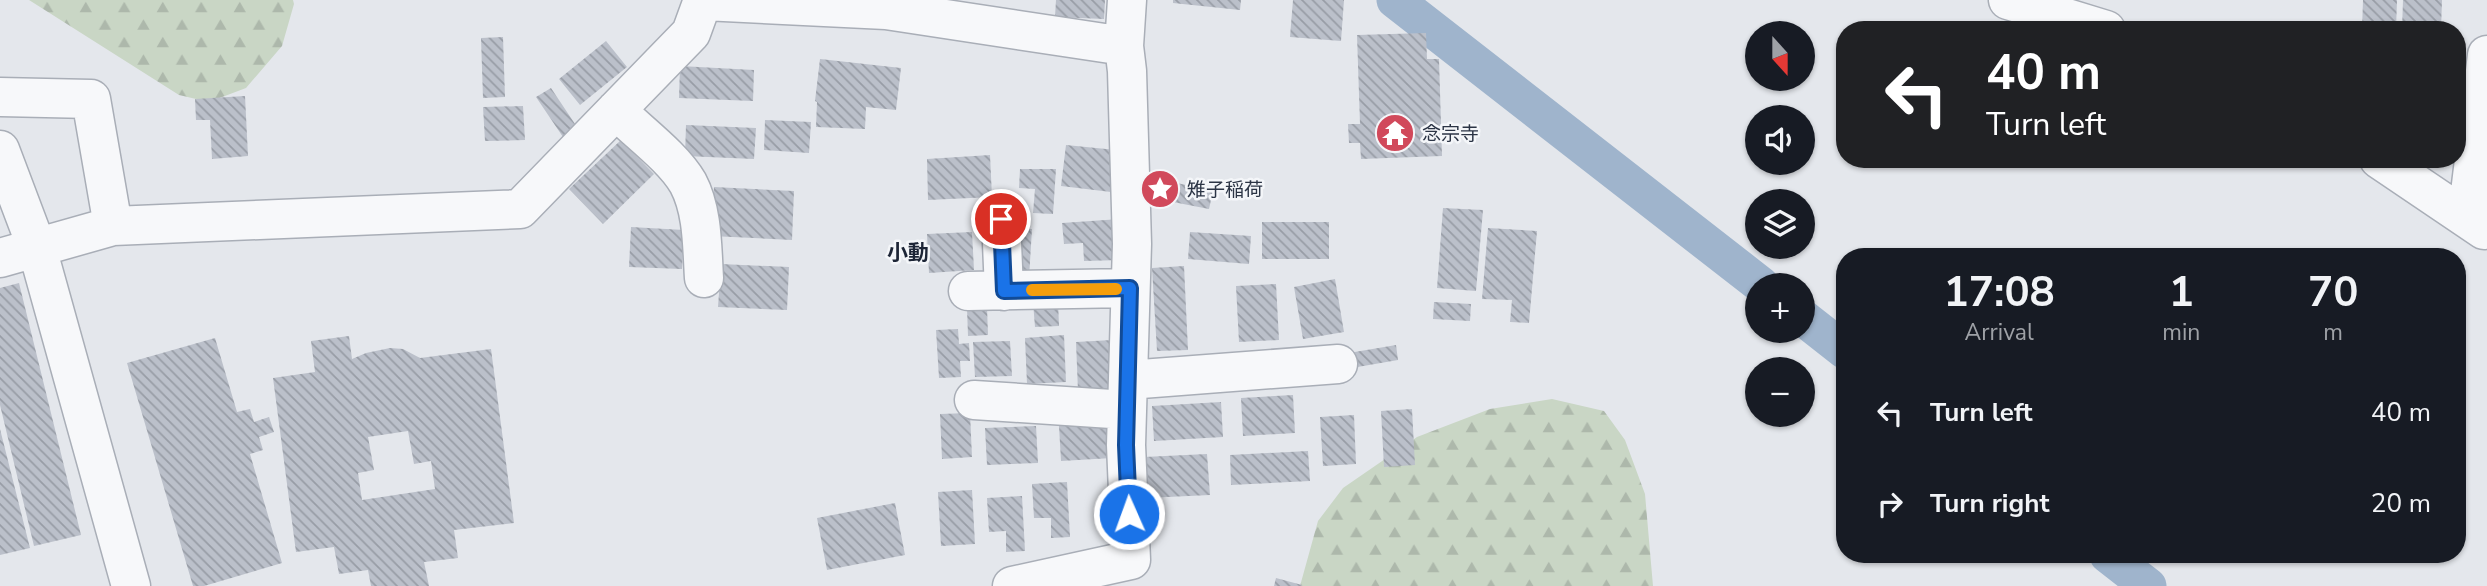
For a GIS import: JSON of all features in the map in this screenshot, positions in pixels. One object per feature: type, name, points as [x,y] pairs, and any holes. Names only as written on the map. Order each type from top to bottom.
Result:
[{"type":"street","points":[[0,258],[113,226],[520,209],[691,33],[703,0],[886,10],[1124,46]]},
{"type":"street","points":[[1012,586],[1131,560],[1127,395],[1132,244],[1124,46],[1127,0]]},
{"type":"street","points":[[2008,0],[2077,21]]},
{"type":"street","points":[[2477,225],[2487,55]]},
{"type":"street","points":[[0,97],[91,99],[113,226]]},
{"type":"street","points":[[616,110],[678,169],[688,184],[700,225],[704,278]]},
{"type":"street","points":[[0,150],[37,248],[131,586]]},
{"type":"street","points":[[2392,168],[2477,225]]},
{"type":"street","points":[[1001,219],[986,291],[1130,288]]},
{"type":"street","points":[[974,400],[1127,395],[1338,364]]},
{"type":"green space","points":[[29,0],[293,0],[294,4],[282,46],[246,88],[209,102],[179,95]]},
{"type":"green space","points":[[1552,399],[1604,411],[1625,440],[1645,494],[1653,586],[1300,586],[1318,521],[1343,488],[1417,437],[1490,409]]},
{"type":"building","points":[[1056,0],[1105,0],[1104,19],[1055,17]]},
{"type":"building","points":[[1173,0],[1241,0],[1240,10],[1173,3]]},
{"type":"building","points":[[1293,0],[1344,0],[1341,41],[1290,37]]},
{"type":"building","points":[[2363,0],[2397,0],[2396,21],[2362,21]]},
{"type":"building","points":[[2403,0],[2442,0],[2441,21],[2402,21]]},
{"type":"building","points":[[1426,33],[1427,59],[1439,59],[1442,156],[1361,159],[1360,143],[1349,143],[1348,124],[1360,124],[1357,35]]},
{"type":"building","points":[[503,37],[505,97],[483,98],[481,38]]},
{"type":"building","points":[[606,41],[627,67],[580,105],[559,79]]},
{"type":"building","points":[[820,59],[901,68],[896,110],[866,107],[865,129],[816,127],[815,101]]},
{"type":"building","points":[[680,66],[754,70],[753,101],[679,98]]},
{"type":"building","points":[[551,88],[579,130],[565,140],[536,97]]},
{"type":"building","points":[[245,96],[248,156],[212,159],[210,120],[196,120],[195,99]]},
{"type":"building","points":[[523,106],[525,140],[485,141],[483,107]]},
{"type":"building","points":[[765,120],[811,122],[809,153],[764,150]]},
{"type":"building","points":[[686,125],[756,128],[754,159],[685,156]]},
{"type":"building","points":[[621,140],[654,174],[603,224],[569,189]]},
{"type":"building","points":[[1066,145],[1116,150],[1111,192],[1061,186]]},
{"type":"building","points":[[990,155],[992,197],[928,200],[927,159]]},
{"type":"building","points":[[1020,169],[1056,169],[1053,214],[1033,213],[1035,189],[1019,188]]},
{"type":"building","points":[[1177,183],[1213,191],[1209,209],[1173,202]]},
{"type":"building","points":[[714,187],[794,191],[792,240],[711,236]]},
{"type":"building","points":[[1443,208],[1483,210],[1476,291],[1437,288]]},
{"type":"building","points":[[1120,219],[1122,260],[1084,261],[1083,243],[1064,244],[1062,223]]},
{"type":"building","points":[[1262,222],[1329,222],[1329,259],[1262,259]]},
{"type":"building","points":[[631,227],[684,230],[682,269],[629,267]]},
{"type":"building","points":[[1020,228],[1032,229],[1029,278],[1018,278]]},
{"type":"building","points":[[1488,228],[1537,231],[1529,323],[1510,322],[1512,300],[1482,299]]},
{"type":"building","points":[[972,232],[974,270],[929,273],[927,234]]},
{"type":"building","points":[[1190,232],[1251,236],[1249,264],[1188,259]]},
{"type":"building","points":[[721,264],[789,267],[787,310],[718,307]]},
{"type":"building","points":[[1184,266],[1188,350],[1157,351],[1152,268]]},
{"type":"building","points":[[1335,279],[1344,332],[1303,339],[1294,287]]},
{"type":"building","points":[[19,283],[81,535],[34,546],[0,405],[0,288]]},
{"type":"building","points":[[1276,284],[1279,340],[1239,342],[1236,286]]},
{"type":"building","points":[[1058,301],[1059,326],[1035,327],[1033,302]]},
{"type":"building","points":[[1434,302],[1471,304],[1470,321],[1433,319]]},
{"type":"building","points":[[987,307],[988,335],[968,336],[967,308]]},
{"type":"building","points":[[958,329],[959,344],[969,343],[970,361],[960,361],[961,377],[939,378],[936,330]]},
{"type":"building","points":[[1064,335],[1066,382],[1027,384],[1025,338]]},
{"type":"building","points":[[349,336],[352,359],[390,348],[403,349],[420,358],[491,349],[514,523],[454,530],[458,558],[424,562],[429,586],[371,586],[368,570],[339,574],[334,547],[296,552],[273,378],[315,372],[311,341]],"holes":[[[408,431],[414,464],[431,461],[435,489],[362,500],[358,473],[374,470],[368,437]]]},
{"type":"building","points":[[215,338],[237,412],[250,409],[254,422],[269,417],[274,432],[259,437],[263,450],[250,454],[282,563],[204,586],[193,586],[127,363]]},
{"type":"building","points":[[1112,340],[1115,390],[1078,391],[1076,342]]},
{"type":"building","points":[[1010,341],[1012,376],[975,377],[973,342]]},
{"type":"building","points":[[1396,345],[1398,360],[1346,369],[1343,354]]},
{"type":"building","points":[[1293,395],[1295,433],[1243,436],[1241,398]]},
{"type":"building","points":[[1221,402],[1223,437],[1154,441],[1152,406]]},
{"type":"building","points":[[1412,409],[1415,465],[1384,467],[1381,411]]},
{"type":"building","points":[[970,413],[972,457],[942,459],[940,414]]},
{"type":"building","points":[[1354,415],[1356,464],[1323,466],[1320,417]]},
{"type":"building","points":[[1110,423],[1112,458],[1061,461],[1059,426]]},
{"type":"building","points":[[1036,426],[1038,463],[987,465],[985,428]]},
{"type":"building","points":[[0,429],[30,548],[0,555]]},
{"type":"building","points":[[1308,451],[1310,481],[1231,485],[1230,455]]},
{"type":"building","points":[[1207,454],[1210,495],[1146,498],[1144,457]]},
{"type":"building","points":[[1067,482],[1070,537],[1051,538],[1051,518],[1034,518],[1032,484]]},
{"type":"building","points":[[972,490],[975,544],[941,546],[938,492]]},
{"type":"building","points":[[1022,496],[1025,551],[1006,552],[1006,531],[989,532],[987,498]]},
{"type":"building","points":[[895,503],[905,555],[827,570],[817,518]]},
{"type":"building","points":[[1276,578],[1302,585],[1274,586]]},
{"type":"waterway","points":[[1395,0],[1746,273]]},
{"type":"waterway","points":[[1815,327],[1836,344]]},
{"type":"waterway","points":[[2118,563],[2148,586]]},
{"type":"slow traffic","points":[[1032,290],[1116,289]]},
{"type":"place","name":"念宗寺","points":[[1395,133]]},
{"type":"place","name":"雉子稲荷","points":[[1160,189]]},
{"type":"district","name":"小動","points":[[908,253]]},
{"type":"route","points":[[1001,219],[1004,291],[1130,288],[1126,445],[1129,514]]}]
